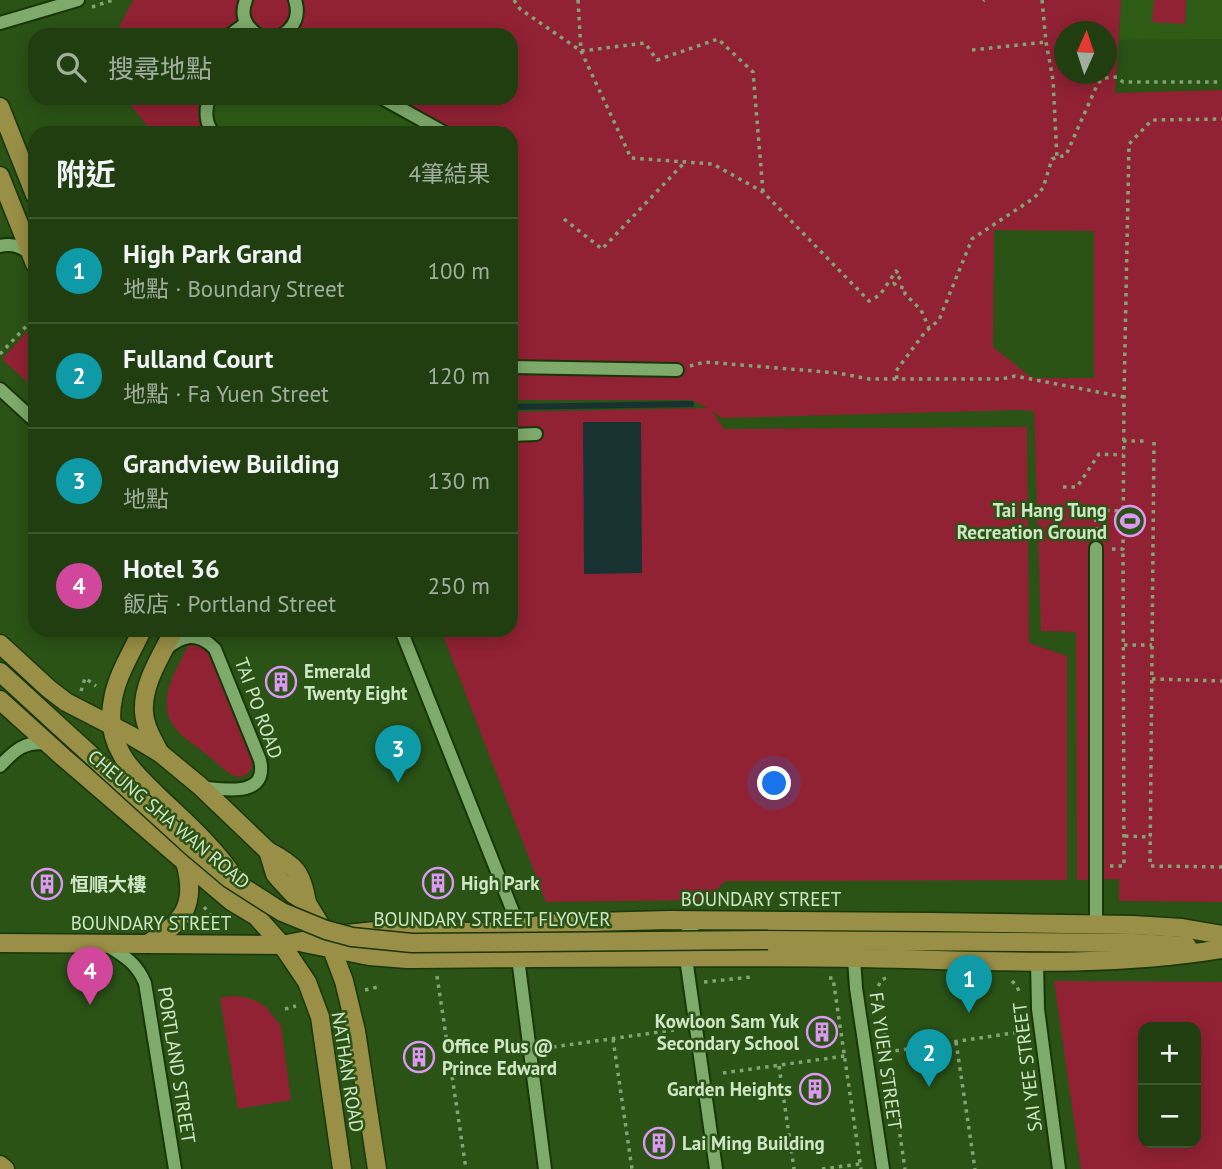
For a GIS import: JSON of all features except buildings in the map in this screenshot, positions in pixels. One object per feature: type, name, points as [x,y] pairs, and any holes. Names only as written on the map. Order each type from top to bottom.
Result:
[{"type":"main road","points":[[0,107],[28,177]]},
{"type":"main road","points":[[0,176],[28,246]]},
{"type":"main road","points":[[112,725],[113,697],[139,637]]},
{"type":"main road","points":[[160,753],[146,724],[145,703],[152,678],[171,637]]},
{"type":"main road","name":"CHEUNG SHA WAN ROAD","points":[[0,644],[66,702],[160,753],[200,786],[268,851],[290,863],[296,869],[305,888],[307,903],[330,943]]},
{"type":"main road","name":"BOUNDARY STREET FLYOVER","points":[[0,672],[230,879],[282,912],[352,937],[412,943],[743,940],[1036,952]]},
{"type":"main road","name":"CHEUNG SHA WAN ROAD","points":[[0,700],[231,901],[256,916]]},
{"type":"main road","name":"CHEUNG SHA WAN ROAD","points":[[112,725],[121,755],[132,770],[217,855],[249,896],[256,916]]},
{"type":"main road","points":[[147,944],[175,925],[184,912],[190,896],[190,879],[185,862]]},
{"type":"main road","name":"NATHAN ROAD","points":[[256,916],[282,945],[307,982],[320,1017],[342,1169]]},
{"type":"main road","name":"BOUNDARY STREET","points":[[0,943],[282,945],[330,943],[376,930],[487,932],[556,923],[706,920],[1096,924],[1182,928],[1222,935]]},
{"type":"main road","name":"BOUNDARY STREET","points":[[330,943],[369,956],[407,959],[854,958],[1036,952],[1134,943],[1222,948]]},
{"type":"main road","name":"NATHAN ROAD","points":[[330,943],[344,981],[356,1031],[377,1169]]},
{"type":"main road","points":[[0,1165],[5,1169]]},
{"type":"street","points":[[0,23],[78,0]]},
{"type":"street","points":[[246,0],[243,14],[250,28]]},
{"type":"street","points":[[292,28],[298,13],[295,0]]},
{"type":"street","points":[[239,28],[246,23]]},
{"type":"street","points":[[208,105],[208,126]]},
{"type":"street","points":[[395,105],[432,126]]},
{"type":"street","points":[[0,246],[11,245],[28,252]]},
{"type":"street","points":[[518,367],[677,370]]},
{"type":"street","points":[[0,389],[28,415]]},
{"type":"street","points":[[518,435],[536,434]]},
{"type":"street","points":[[1096,543],[1096,924]]},
{"type":"street","name":"TAI PO ROAD","points":[[164,651],[178,640],[189,637],[206,641],[215,649],[260,761],[259,778],[250,786],[236,790],[200,786]]},
{"type":"street","points":[[404,637],[519,927]]},
{"type":"street","points":[[0,766],[21,746],[38,742],[48,744]]},
{"type":"street","points":[[706,920],[692,926],[684,944],[716,1169]]},
{"type":"street","name":"PORTLAND STREET","points":[[105,944],[130,960],[145,983],[175,1169]]},
{"type":"street","name":"SAI YEE STREET","points":[[1036,952],[1038,1009],[1059,1169]]},
{"type":"street","points":[[518,958],[545,1169]]},
{"type":"street","name":"FA YUEN STREET","points":[[854,958],[856,988],[883,1169]]},
{"type":"path","points":[[514,0],[520,9],[581,51],[645,43],[657,60],[718,38],[753,72],[763,192]]},
{"type":"path","points":[[578,0],[581,51],[631,158],[713,164],[763,192],[869,301],[880,295],[896,271],[901,276],[894,283],[905,288],[905,294],[921,310],[929,328]]},
{"type":"path","points":[[1042,0],[1053,80],[1057,158]]},
{"type":"path","points":[[972,50],[1046,42]]},
{"type":"path","points":[[897,379],[896,371],[925,332],[939,320],[972,239],[1034,198],[1043,188],[1052,159],[1066,155],[1098,83],[1105,78],[1117,77],[1123,82],[1222,82]]},
{"type":"path","points":[[1096,866],[1124,866],[1123,441],[1129,144],[1152,120],[1222,119]]},
{"type":"path","points":[[564,219],[602,249],[685,162]]},
{"type":"path","points":[[0,354],[28,324]]},
{"type":"path","points":[[677,370],[705,362],[838,373],[869,379],[1002,379],[1016,376],[1124,397]]},
{"type":"path","points":[[1123,441],[1144,441]]},
{"type":"path","points":[[1154,442],[1150,866],[1222,867]]},
{"type":"path","points":[[1063,487],[1077,487],[1099,454],[1124,455]]},
{"type":"path","points":[[1089,510],[1123,511]]},
{"type":"path","points":[[1096,510],[1096,543],[1124,549]]},
{"type":"path","points":[[1124,645],[1152,645]]},
{"type":"path","points":[[80,693],[85,678]]},
{"type":"path","points":[[1152,680],[1222,681]]},
{"type":"path","points":[[1124,836],[1150,837]]},
{"type":"path","points":[[190,896],[204,907],[217,923],[218,945]]},
{"type":"path","points":[[437,976],[466,1169]]},
{"type":"path","points":[[689,983],[752,977]]},
{"type":"path","points":[[822,977],[834,978],[861,1166],[822,1169]]},
{"type":"path","points":[[1004,977],[1016,985],[1021,998]]},
{"type":"path","points":[[878,987],[905,1169]]},
{"type":"path","points":[[553,1047],[674,1030]]},
{"type":"path","points":[[887,1052],[1026,1031]]},
{"type":"path","points":[[613,1039],[632,1169]]},
{"type":"path","points":[[956,1041],[975,1169]]},
{"type":"path","points":[[723,1073],[845,1056]]},
{"type":"path","points":[[779,1066],[794,1169]]},
{"type":"shaded area","points":[[133,0],[1121,0],[1117,62],[1117,21],[1054,21],[1054,84],[1116,84],[1115,93],[1222,90],[1222,902],[1119,901],[1119,879],[1077,880],[1076,632],[1041,631],[1034,411],[1021,410],[722,418],[712,411],[724,429],[1027,427],[1029,643],[1067,656],[1067,880],[726,881],[705,900],[546,902],[444,637],[518,637],[518,412],[708,408],[691,400],[518,400],[518,126],[434,126],[397,105],[518,105],[518,28],[257,28],[239,19],[234,28],[119,28]],"holes":[[[994,230],[1094,231],[1094,378],[1032,378],[993,347]]]},
{"type":"shaded area","points":[[1121,0],[1222,0],[1222,39],[1119,40]]},
{"type":"shaded area","points":[[1154,0],[1186,0],[1185,24],[1152,22]]},
{"type":"shaded area","points":[[131,105],[199,105],[202,126],[147,126]]},
{"type":"shaded area","points":[[190,105],[432,105],[464,126],[180,126]]},
{"type":"shaded area","points":[[28,331],[28,383],[2,359]]},
{"type":"shaded area","points":[[188,646],[201,647],[210,655],[252,761],[250,771],[242,777],[229,773],[188,740],[170,719],[167,709],[169,687]]},
{"type":"shaded area","points":[[1054,981],[1222,982],[1222,1169],[1081,1169]]},
{"type":"shaded area","points":[[244,997],[266,1007],[281,1026],[291,1100],[238,1109],[220,998]]},
{"type":"water","points":[[583,422],[641,422],[642,573],[584,574]]},
{"type":"waterway","points":[[518,407],[691,404]]},
{"type":"place","name":"Tai Hang Tung Recreation Ground","points":[[1130,521]]},
{"type":"place","name":"Emerald Twenty Eight","points":[[281,682]]},
{"type":"place","name":"Grandview Building","points":[[398,783]]},
{"type":"place","name":"High Park","points":[[438,883]]},
{"type":"place","name":"恒順大樓","points":[[47,884]]},
{"type":"place","name":"Hotel 36","points":[[90,1005]]},
{"type":"place","name":"High Park Grand","points":[[969,1013]]},
{"type":"place","name":"Kowloon Sam Yuk Secondary School","points":[[822,1032]]},
{"type":"place","name":"Office Plus @ Prince Edward","points":[[419,1057]]},
{"type":"place","name":"Fulland Court","points":[[929,1087]]},
{"type":"place","name":"Garden Heights","points":[[815,1089]]},
{"type":"place","name":"Lai Ming Building","points":[[659,1143]]}]
